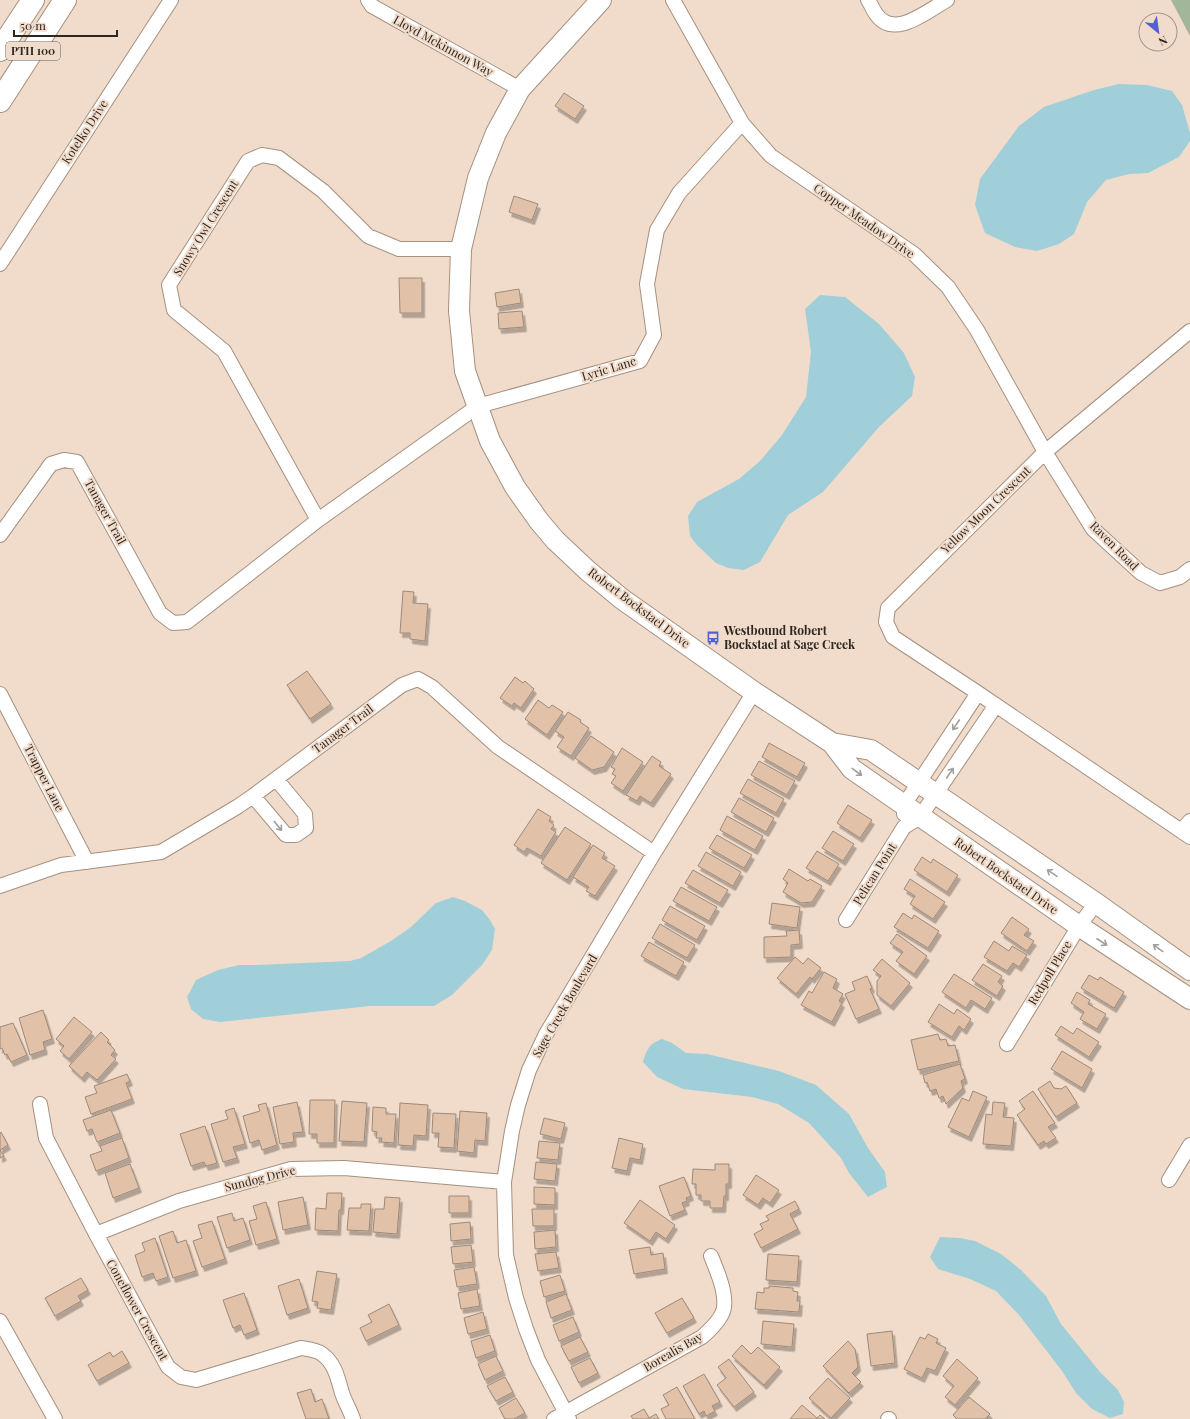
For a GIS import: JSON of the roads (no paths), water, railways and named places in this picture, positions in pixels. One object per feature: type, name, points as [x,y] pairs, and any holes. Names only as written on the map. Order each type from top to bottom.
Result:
[{"type":"highway","name":"PTH 100","points":[[0,50],[33,0]]},
{"type":"highway","name":"PTH 100","points":[[0,101],[65,0]]},
{"type":"street","name":"Kotelko Drive","points":[[0,264],[171,0]]},
{"type":"street","name":"Lloyd Mckinnon Way","points":[[368,0],[372,6],[520,89]]},
{"type":"street","name":"Robert Bockstael Drive","points":[[601,0],[520,89],[496,132],[478,178],[461,249],[459,310],[465,370],[490,441],[515,488],[555,540],[588,571],[622,599],[754,692],[832,743],[852,769],[904,805],[912,822],[1079,926],[1190,1000]]},
{"type":"street","name":"Copper Meadow Drive","points":[[673,0],[742,123],[771,156],[914,254],[948,287],[977,330],[1045,452]]},
{"type":"street","points":[[868,0],[876,15],[889,25],[905,24],[947,0]]},
{"type":"street","name":"Lyric Lane","points":[[478,406],[640,361],[654,335],[647,284],[657,230],[679,192],[742,123]]},
{"type":"street","name":"Snowy Owl Crescent","points":[[318,520],[224,351],[174,310],[169,285],[248,162],[262,155],[279,158],[323,191],[368,236],[399,249],[461,249]]},
{"type":"street","name":"Yellow Moon Crescent","points":[[1187,829],[893,637],[886,622],[888,608],[1045,452],[1190,331]]},
{"type":"street","name":"Tanager Trail","points":[[0,535],[50,464],[64,460],[77,462],[160,613],[173,623],[187,622],[318,520],[478,406]]},
{"type":"street","name":"Raven Road","points":[[1045,452],[1093,529],[1140,573],[1160,583],[1180,577],[1190,569]]},
{"type":"street","name":"Tanager Trail","points":[[0,886],[61,865],[161,852],[237,807],[402,685],[418,679],[432,687],[498,746],[654,853]]},
{"type":"street","name":"Sage Creek Boulevard","points":[[563,1417],[526,1330],[516,1298],[506,1255],[504,1182],[520,1097],[529,1070],[546,1034],[654,853],[754,692]]},
{"type":"street","points":[[904,805],[978,693]]},
{"type":"street","name":"Trapper Lane","points":[[0,694],[87,862]]},
{"type":"street","points":[[912,822],[935,794],[996,705]]},
{"type":"street","name":"Robert Bockstael Drive","points":[[832,743],[871,750],[1096,903],[1190,970]]},
{"type":"street","points":[[253,796],[286,835],[296,835],[306,828],[305,814],[276,779]]},
{"type":"street","name":"Pelican Point","points":[[846,920],[912,822]]},
{"type":"street","name":"Redpoll Place","points":[[1007,1044],[1079,926],[1096,903]]},
{"type":"street","name":"Coneflower Crescent","points":[[40,1104],[46,1138],[168,1367],[181,1376],[196,1380],[301,1348],[311,1350],[322,1354],[331,1364],[338,1376],[342,1393],[354,1419]]},
{"type":"street","points":[[1168,1180],[1190,1145]]},
{"type":"street","name":"Sundog Drive","points":[[96,1234],[179,1201],[291,1169],[344,1168],[504,1182]]},
{"type":"street","name":"Borealis Bay","points":[[563,1417],[702,1337],[714,1327],[724,1308],[723,1290],[720,1277],[711,1256]]},
{"type":"street","points":[[0,1321],[55,1419]]},
{"type":"water","points":[[1119,84],[1147,85],[1172,91],[1182,105],[1190,133],[1190,141],[1179,157],[1148,173],[1129,174],[1106,180],[1087,202],[1074,234],[1059,244],[1037,251],[1015,247],[985,233],[975,205],[980,179],[1019,126],[1044,107],[1094,90]]},
{"type":"water","points":[[820,295],[845,297],[879,324],[904,353],[915,377],[912,396],[879,427],[823,492],[788,515],[760,562],[744,570],[728,568],[716,563],[697,545],[690,536],[688,516],[697,502],[739,479],[760,461],[782,435],[806,397],[811,352],[805,309]]},
{"type":"water","points":[[453,897],[465,901],[482,910],[490,920],[495,929],[492,950],[482,965],[452,995],[434,1006],[370,1006],[220,1022],[203,1019],[191,1009],[187,997],[196,980],[218,970],[239,965],[350,961],[361,958],[391,941],[411,927],[436,903]]},
{"type":"water","points":[[662,1039],[672,1043],[686,1053],[707,1054],[779,1071],[816,1085],[849,1114],[868,1148],[885,1172],[887,1187],[868,1197],[849,1173],[841,1158],[809,1123],[778,1104],[752,1097],[683,1089],[657,1077],[643,1062],[649,1048],[654,1043]]},
{"type":"water","points":[[940,1237],[960,1238],[975,1241],[1001,1254],[1021,1270],[1046,1296],[1061,1324],[1100,1372],[1118,1390],[1124,1402],[1123,1414],[1110,1418],[1092,1409],[1076,1393],[1062,1371],[1019,1315],[996,1291],[970,1279],[938,1269],[930,1257]]},
{"type":"place","name":"Westbound Robert Bockstael at Sage Creek","points":[[713,638]]}]
